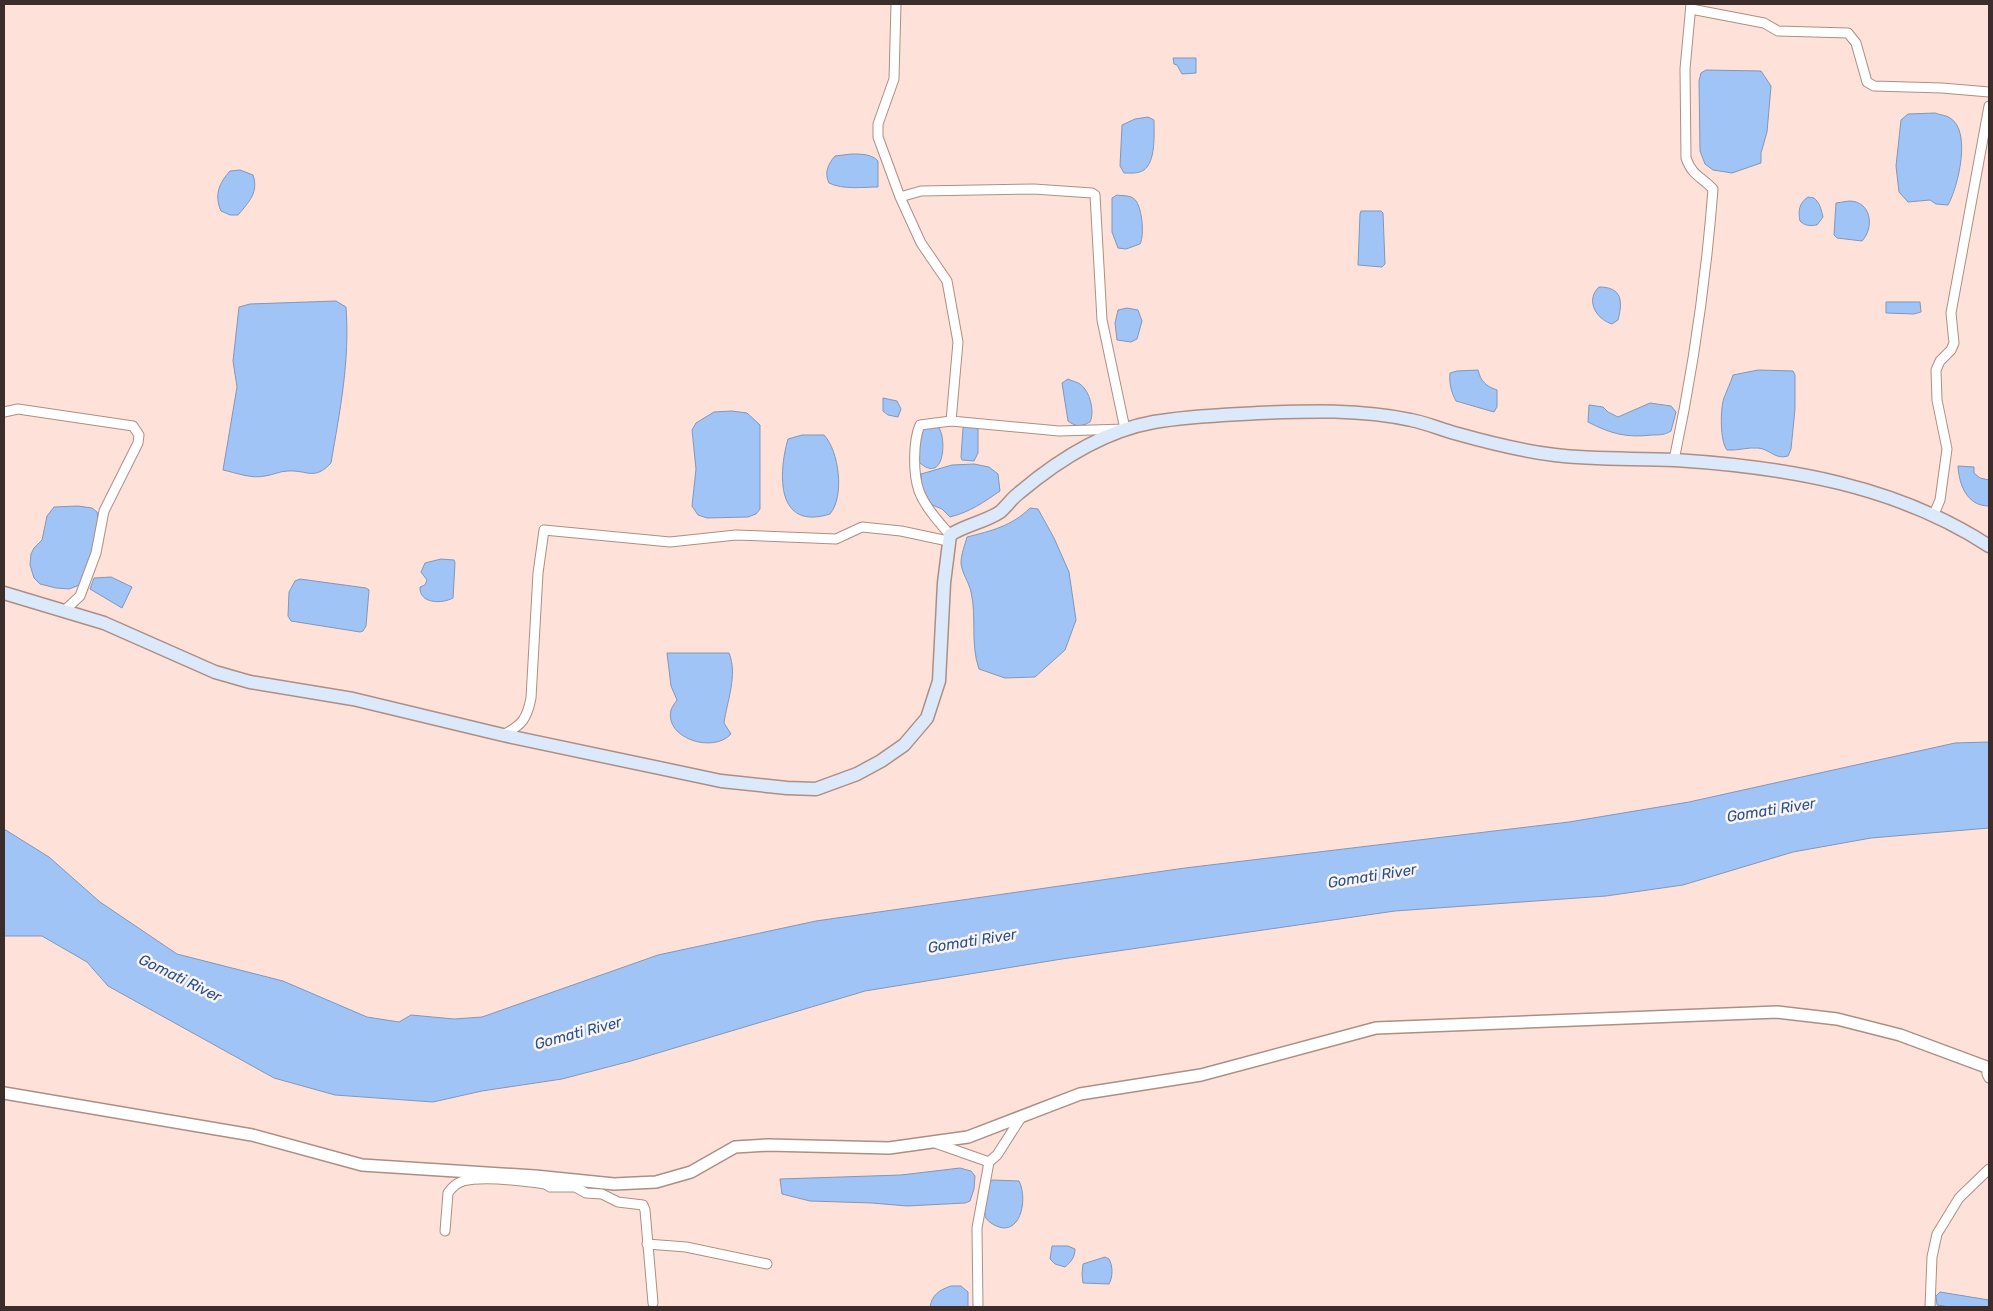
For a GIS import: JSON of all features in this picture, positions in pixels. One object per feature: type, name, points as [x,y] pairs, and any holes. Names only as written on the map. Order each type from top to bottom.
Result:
[{"type":"main road","points":[[4,593],[65,610],[117,628],[215,672],[250,682],[354,699],[503,734],[721,780],[787,788],[816,789],[857,774],[904,745],[927,718],[939,681],[944,582],[949,538],[959,530],[999,512],[1017,494],[1045,472],[1093,442],[1125,429],[1154,422],[1210,416],[1322,411],[1364,412],[1412,420],[1509,447],[1555,455],[1608,459],[1674,460],[1769,469],[1828,480],[1871,491],[1934,514],[1989,546]]},
{"type":"street","points":[[896,4],[894,79],[878,124],[878,137],[900,197],[921,243],[947,281],[958,342],[951,421]]},
{"type":"street","points":[[1674,460],[1688,395],[1709,244],[1713,189],[1691,172],[1686,158],[1685,69],[1691,6],[1764,23],[1778,31],[1848,34],[1856,43],[1867,82],[1874,86],[1942,88],[1989,92]]},
{"type":"street","points":[[1934,514],[1940,500],[1947,449],[1937,400],[1936,370],[1940,361],[1951,350],[1954,343],[1951,313],[1989,106]]},
{"type":"street","points":[[900,197],[921,191],[1034,189],[1092,193],[1095,195],[1102,320],[1125,429],[1059,432],[951,421],[920,425],[915,441],[915,470],[919,491],[949,538]]},
{"type":"street","points":[[4,412],[18,409],[133,426],[139,435],[138,443],[104,511],[96,553],[80,596],[65,610]]},
{"type":"street","points":[[503,734],[521,723],[528,714],[531,698],[538,574],[544,530],[670,542],[736,535],[836,538],[862,527],[949,538]]},
{"type":"street","points":[[4,1093],[252,1135],[362,1165],[391,1169],[535,1176],[614,1184],[656,1182],[691,1172],[735,1147],[768,1144],[889,1148],[968,1137],[1080,1094],[1202,1075],[1376,1028],[1777,1012],[1837,1019],[1900,1035],[1988,1071]]},
{"type":"street","points":[[978,1307],[978,1228],[989,1162],[997,1155],[1022,1116]]},
{"type":"street","points":[[932,1142],[989,1162]]},
{"type":"street","points":[[1930,1307],[1932,1257],[1937,1234],[1958,1198],[1989,1169]]},
{"type":"street","points":[[535,1176],[550,1187],[575,1187],[586,1193],[602,1194],[618,1202],[644,1205],[653,1303]]},
{"type":"street","points":[[445,1231],[448,1193],[458,1183],[465,1180],[484,1180],[545,1184]]},
{"type":"street","points":[[648,1244],[686,1247],[767,1264]]},
{"type":"water","points":[[1173,58],[1196,58],[1196,73],[1182,74],[1177,65],[1174,64]]},
{"type":"water","points":[[1706,70],[1761,71],[1771,86],[1767,132],[1761,153],[1761,163],[1732,173],[1713,170],[1705,164],[1700,151],[1699,81],[1701,73]]},
{"type":"water","points":[[1935,113],[1950,118],[1957,125],[1960,135],[1962,146],[1961,160],[1956,186],[1948,205],[1936,204],[1930,200],[1908,202],[1899,192],[1896,166],[1901,120],[1908,114]]},
{"type":"water","points":[[1148,117],[1154,120],[1154,147],[1151,160],[1142,171],[1124,173],[1120,166],[1122,125],[1135,119]]},
{"type":"water","points":[[862,154],[878,161],[878,187],[847,187],[829,183],[827,172],[835,156]]},
{"type":"water","points":[[240,170],[253,175],[255,181],[254,192],[238,215],[230,215],[221,211],[219,205],[218,194],[220,185],[230,171]]},
{"type":"water","points":[[1117,195],[1129,196],[1136,201],[1142,220],[1142,240],[1140,244],[1126,249],[1118,248],[1112,232],[1112,198]]},
{"type":"water","points":[[1808,197],[1814,198],[1821,209],[1823,217],[1817,225],[1808,225],[1800,221],[1800,208]]},
{"type":"water","points":[[1849,201],[1862,205],[1869,216],[1869,229],[1862,241],[1837,238],[1834,235],[1836,203]]},
{"type":"water","points":[[1361,211],[1381,211],[1383,213],[1385,264],[1382,267],[1358,265]]},
{"type":"water","points":[[1599,287],[1612,289],[1619,296],[1618,320],[1612,324],[1601,318],[1594,308],[1593,298]]},
{"type":"water","points":[[336,301],[346,307],[347,347],[338,424],[331,463],[320,472],[315,473],[285,471],[260,477],[223,470],[237,387],[233,361],[239,307],[250,304]]},
{"type":"water","points":[[1886,302],[1920,302],[1921,312],[1914,314],[1886,313]]},
{"type":"water","points":[[1127,308],[1138,310],[1142,321],[1137,339],[1131,342],[1117,340],[1115,323],[1118,310]]},
{"type":"water","points":[[1478,370],[1484,383],[1497,390],[1497,407],[1494,412],[1456,401],[1453,394],[1450,384],[1450,373]]},
{"type":"water","points":[[1758,370],[1793,371],[1795,375],[1795,409],[1791,449],[1788,456],[1780,457],[1758,448],[1727,450],[1725,446],[1721,425],[1722,409],[1733,375]]},
{"type":"water","points":[[1068,379],[1084,387],[1089,396],[1092,413],[1090,422],[1084,425],[1079,426],[1068,421],[1062,383]]},
{"type":"water","points":[[883,398],[897,401],[901,409],[898,417],[888,415],[883,411]]},
{"type":"water","points":[[1650,403],[1671,406],[1676,412],[1671,431],[1660,435],[1627,435],[1604,430],[1588,422],[1589,405],[1603,407],[1618,417]]},
{"type":"water","points":[[732,411],[747,413],[760,425],[760,509],[756,514],[748,517],[707,518],[698,515],[692,506],[696,469],[692,430],[696,423],[714,412]]},
{"type":"water","points":[[965,425],[973,425],[978,429],[978,453],[974,461],[962,460],[961,457],[963,428]]},
{"type":"water","points":[[934,426],[939,428],[943,440],[943,448],[940,462],[931,469],[919,462],[917,451],[922,430],[925,427]]},
{"type":"water","points":[[802,435],[824,435],[833,452],[839,485],[835,506],[830,514],[812,517],[799,514],[790,507],[785,496],[783,468],[788,439]]},
{"type":"water","points":[[974,464],[989,467],[998,474],[1000,491],[982,503],[950,517],[942,509],[930,504],[922,491],[921,474],[952,465]]},
{"type":"water","points":[[1958,466],[1974,467],[1974,473],[1980,478],[1989,480],[1989,506],[1975,502],[1966,493],[1962,487]]},
{"type":"water","points":[[78,506],[92,508],[97,512],[98,521],[94,548],[82,584],[69,589],[40,584],[34,578],[30,565],[31,554],[42,540],[47,516],[54,507]]},
{"type":"water","points":[[1030,508],[1038,509],[1054,538],[1069,572],[1076,620],[1065,650],[1035,677],[1005,678],[979,669],[974,640],[973,602],[961,563],[962,556],[967,537],[1008,524]]},
{"type":"water","points":[[441,559],[454,560],[455,563],[453,598],[437,602],[427,600],[421,593],[420,587],[425,585],[427,580],[421,572],[425,563]]},
{"type":"water","points":[[111,577],[132,587],[122,608],[90,589],[94,578]]},
{"type":"water","points":[[300,579],[366,588],[369,590],[366,626],[363,631],[291,621],[288,616],[289,592],[295,581]]},
{"type":"water","points":[[667,653],[729,653],[732,679],[724,723],[731,734],[723,740],[713,743],[702,743],[682,735],[675,728],[671,720],[671,710],[677,700],[671,686]]},
{"type":"water","name":"Gomati River","points":[[1989,742],[1989,828],[1871,838],[1793,852],[1683,885],[1606,896],[1395,911],[1062,959],[865,991],[631,1061],[562,1079],[482,1091],[433,1102],[335,1095],[274,1078],[108,986],[87,962],[42,936],[4,936],[4,829],[49,857],[100,902],[177,954],[283,981],[367,1017],[399,1022],[411,1015],[454,1019],[482,1017],[658,955],[816,921],[1185,868],[1569,822],[1689,802],[1955,743]]},
{"type":"water","points":[[960,1168],[971,1171],[975,1176],[974,1189],[970,1201],[965,1203],[907,1206],[810,1201],[782,1194],[780,1179],[901,1175]]},
{"type":"water","points":[[993,1180],[1019,1181],[1022,1189],[1023,1199],[1019,1217],[1009,1227],[1001,1227],[991,1223],[985,1217],[984,1206],[988,1182]]},
{"type":"water","points":[[1052,1246],[1068,1246],[1075,1249],[1072,1259],[1065,1267],[1055,1264],[1050,1259]]},
{"type":"water","points":[[1105,1257],[1109,1259],[1112,1268],[1109,1284],[1083,1283],[1083,1264]]},
{"type":"water","points":[[951,1286],[961,1286],[968,1292],[968,1307],[930,1307],[932,1299],[937,1294]]},
{"type":"water","points":[[1940,1292],[1989,1300],[1989,1307],[1937,1305],[1936,1296]]}]
